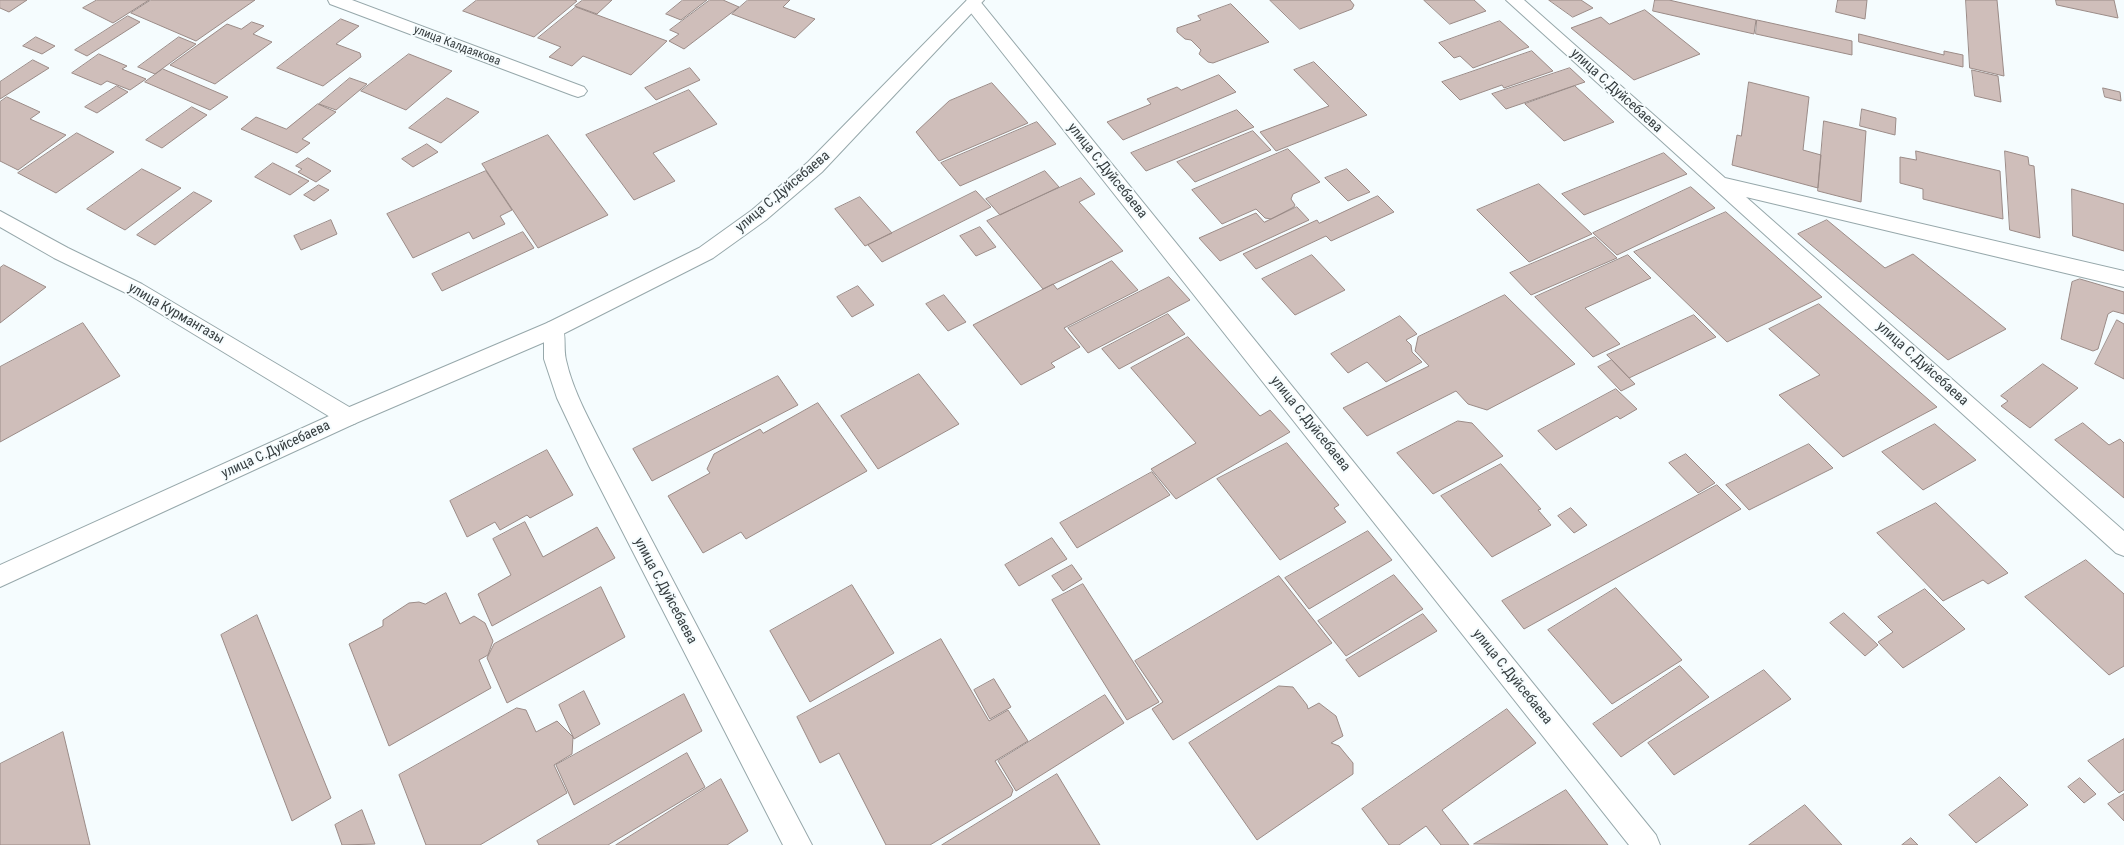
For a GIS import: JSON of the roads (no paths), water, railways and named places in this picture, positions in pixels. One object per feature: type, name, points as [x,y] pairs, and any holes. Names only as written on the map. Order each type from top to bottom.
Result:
[{"type":"street","name":"улица Калдаякова","points":[[336,0],[578,91]]},
{"type":"street","name":"улица С.Дуйсебаева","points":[[1514,0],[2124,546]]},
{"type":"street","name":"улица С.Дуйсебаева","points":[[0,576],[348,417],[554,329],[706,253],[759,215],[815,167],[975,2],[1646,845]]},
{"type":"street","name":"улица С.Дуйсебаева","points":[[1719,183],[2124,279]]},
{"type":"street","name":"улица Курмангазы","points":[[0,218],[61,253],[135,289],[348,417]]},
{"type":"street","name":"улица С.Дуйсебаева","points":[[554,329],[555,359],[571,405],[600,466],[798,845]]}]
